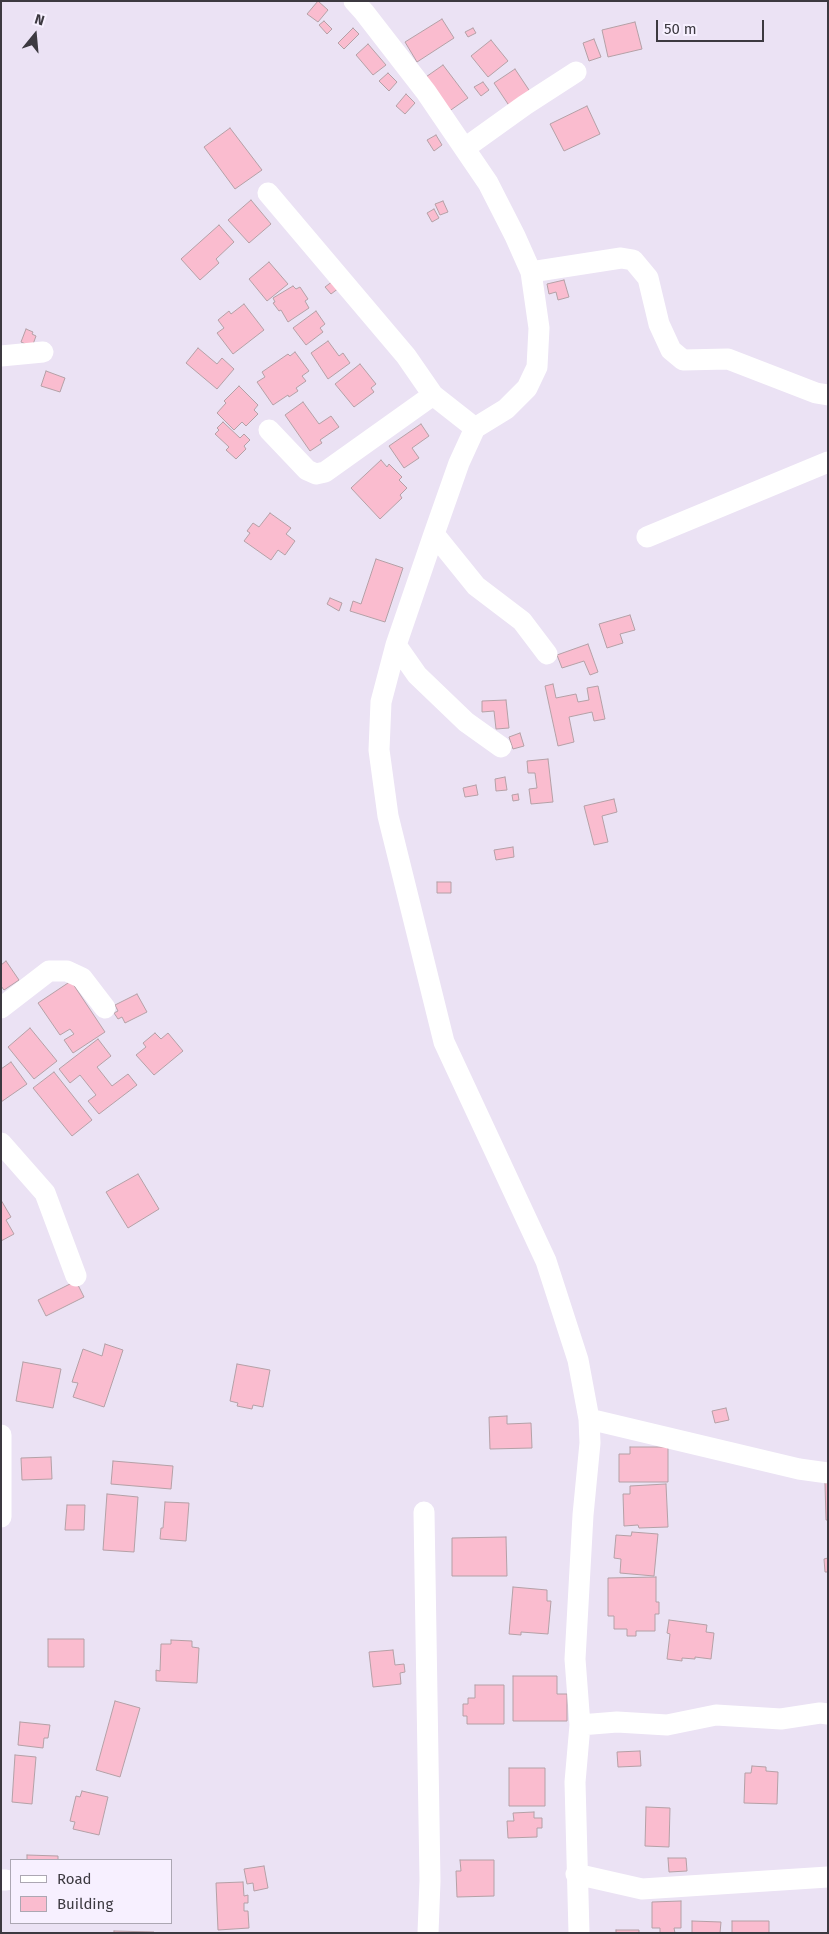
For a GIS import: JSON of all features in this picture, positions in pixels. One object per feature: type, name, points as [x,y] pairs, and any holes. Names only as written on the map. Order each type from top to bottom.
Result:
[{"type":"street","points":[[354,1],[426,92],[488,183],[531,272],[539,328],[537,367],[526,388],[506,409],[475,428],[459,463],[396,645],[381,702],[379,750],[388,816],[444,1042],[546,1261],[578,1360],[589,1419],[590,1443],[583,1514],[575,1659],[580,1725],[575,1782],[578,1933]]},
{"type":"street","points":[[465,148],[525,105],[576,72]]},
{"type":"street","points":[[268,193],[406,356],[433,395],[475,428]]},
{"type":"street","points":[[531,272],[620,258],[633,260],[648,278],[659,324],[671,350],[683,360],[728,359],[816,393],[828,394]]},
{"type":"street","points":[[1,356],[43,352]]},
{"type":"street","points":[[269,430],[307,470],[316,474],[326,472],[433,395]]},
{"type":"street","points":[[647,537],[828,462]]},
{"type":"street","points":[[434,534],[476,586],[522,621],[548,654]]},
{"type":"street","points":[[396,645],[416,675],[466,722],[500,747]]},
{"type":"street","points":[[1,1008],[49,971],[67,971],[82,978],[106,1008]]},
{"type":"street","points":[[1,1143],[45,1193],[76,1276]]},
{"type":"street","points":[[589,1419],[799,1469],[828,1473]]},
{"type":"street","points":[[1,1435],[1,1517]]},
{"type":"street","points":[[424,1512],[430,1880],[428,1933]]},
{"type":"street","points":[[580,1725],[617,1722],[666,1725],[716,1715],[781,1719],[820,1713],[828,1714]]},
{"type":"street","points":[[576,1874],[642,1889],[828,1877]]},
{"type":"building","points":[[318,1],[328,10],[318,22],[307,14]]},
{"type":"building","points":[[442,19],[454,38],[417,62],[405,42]]},
{"type":"building","points":[[324,21],[332,29],[327,34],[319,25]]},
{"type":"building","points":[[635,22],[642,49],[608,57],[602,30]]},
{"type":"building","points":[[353,28],[359,34],[344,49],[338,43]]},
{"type":"building","points":[[473,28],[476,33],[468,37],[465,32]]},
{"type":"building","points":[[594,39],[601,57],[589,61],[583,43]]},
{"type":"building","points":[[491,40],[508,61],[488,77],[471,56]]},
{"type":"building","points":[[368,44],[386,65],[373,75],[356,55]]},
{"type":"building","points":[[443,65],[468,98],[448,112],[423,79]]},
{"type":"building","points":[[515,69],[531,93],[510,107],[494,83]]},
{"type":"building","points":[[388,73],[397,82],[389,91],[379,81]]},
{"type":"building","points":[[483,82],[489,90],[481,96],[474,87]]},
{"type":"building","points":[[406,94],[415,103],[405,114],[396,106]]},
{"type":"building","points":[[587,106],[600,134],[564,151],[550,124]]},
{"type":"building","points":[[230,128],[262,170],[235,189],[204,147]]},
{"type":"building","points":[[436,135],[442,145],[434,151],[427,140]]},
{"type":"building","points":[[251,200],[271,224],[249,243],[228,220]]},
{"type":"building","points":[[443,201],[448,212],[440,215],[435,204]]},
{"type":"building","points":[[434,209],[439,218],[432,222],[427,213]]},
{"type":"building","points":[[219,225],[234,242],[216,259],[219,263],[200,280],[181,259]]},
{"type":"building","points":[[269,262],[288,284],[267,301],[249,279]]},
{"type":"building","points":[[564,280],[569,297],[558,300],[556,292],[549,294],[547,284]]},
{"type":"building","points":[[333,281],[339,288],[331,294],[325,287]]},
{"type":"building","points":[[293,286],[296,289],[300,287],[308,299],[305,301],[309,308],[288,322],[281,310],[279,311],[273,303],[275,302],[273,298]]},
{"type":"building","points":[[244,304],[264,330],[233,354],[217,333],[224,328],[218,320],[229,311],[231,314]]},
{"type":"building","points":[[316,311],[325,324],[320,328],[323,332],[306,345],[293,328]]},
{"type":"building","points":[[26,329],[33,332],[32,334],[36,336],[32,347],[21,342]]},
{"type":"building","points":[[328,341],[339,356],[343,353],[350,363],[328,379],[311,353]]},
{"type":"building","points":[[198,348],[217,364],[222,358],[234,369],[217,389],[186,363]]},
{"type":"building","points":[[295,352],[309,371],[302,376],[306,381],[296,388],[298,391],[273,405],[257,382],[265,377],[262,372],[288,354],[290,356]]},
{"type":"building","points":[[360,364],[376,384],[371,388],[374,392],[354,407],[335,384]]},
{"type":"building","points":[[46,371],[65,378],[60,392],[41,386]]},
{"type":"building","points":[[239,386],[258,405],[254,410],[258,414],[246,426],[242,422],[234,430],[217,413],[226,403],[224,401]]},
{"type":"building","points":[[303,402],[319,424],[331,416],[339,427],[320,440],[322,443],[310,451],[285,415]]},
{"type":"building","points":[[223,422],[240,438],[244,434],[250,440],[244,446],[246,449],[236,459],[226,450],[229,447],[215,434],[219,430],[217,428]]},
{"type":"building","points":[[421,424],[429,436],[412,448],[419,458],[404,468],[389,446]]},
{"type":"building","points":[[381,460],[387,467],[389,464],[402,477],[399,480],[407,488],[400,495],[402,498],[380,519],[351,488]]},
{"type":"building","points":[[270,513],[291,528],[286,534],[295,541],[285,555],[278,550],[271,560],[244,541],[250,533],[247,531],[253,523],[259,527]]},
{"type":"building","points":[[376,559],[403,568],[385,622],[350,611],[353,601],[361,604]]},
{"type":"building","points":[[330,598],[342,603],[339,611],[327,604]]},
{"type":"building","points":[[630,615],[635,630],[620,634],[623,643],[607,648],[599,624]]},
{"type":"building","points":[[588,644],[598,672],[590,675],[584,661],[562,668],[557,655]]},
{"type":"building","points":[[553,684],[556,698],[576,694],[578,702],[589,700],[587,688],[598,686],[605,719],[594,721],[592,712],[569,717],[574,742],[558,746],[545,686]]},
{"type":"building","points":[[506,700],[509,728],[496,729],[494,711],[482,712],[482,701]]},
{"type":"building","points":[[520,733],[524,746],[513,749],[509,737]]},
{"type":"building","points":[[548,759],[553,802],[531,804],[529,789],[537,788],[535,773],[528,773],[527,761]]},
{"type":"building","points":[[505,777],[507,790],[496,791],[495,779]]},
{"type":"building","points":[[476,785],[478,795],[465,797],[463,788]]},
{"type":"building","points":[[518,794],[519,800],[513,801],[512,795]]},
{"type":"building","points":[[614,799],[617,812],[602,816],[608,842],[594,845],[584,806]]},
{"type":"building","points":[[513,847],[514,857],[496,860],[494,850]]},
{"type":"building","points":[[437,882],[451,882],[451,893],[437,893]]},
{"type":"building","points":[[6,961],[19,980],[4,990],[1,986],[1,965]]},
{"type":"building","points":[[71,981],[105,1032],[73,1053],[64,1040],[74,1034],[70,1029],[60,1035],[38,1003]]},
{"type":"building","points":[[137,994],[147,1012],[125,1023],[122,1017],[118,1019],[114,1013],[118,1011],[115,1005]]},
{"type":"building","points":[[30,1028],[57,1061],[34,1079],[8,1047]]},
{"type":"building","points":[[155,1033],[161,1039],[168,1033],[183,1051],[154,1075],[136,1055],[146,1047],[143,1043]]},
{"type":"building","points":[[98,1039],[111,1056],[97,1067],[112,1086],[128,1074],[137,1085],[99,1114],[88,1101],[96,1095],[80,1075],[70,1083],[59,1069]]},
{"type":"building","points":[[11,1062],[27,1084],[1,1102],[1,1069]]},
{"type":"building","points":[[54,1072],[92,1120],[72,1136],[33,1088]]},
{"type":"building","points":[[138,1174],[159,1209],[128,1228],[106,1192]]},
{"type":"building","points":[[1,1200],[11,1217],[6,1220],[14,1234],[1,1241]]},
{"type":"building","points":[[76,1281],[84,1297],[46,1316],[38,1300]]},
{"type":"building","points":[[105,1344],[123,1350],[104,1407],[73,1397],[78,1383],[72,1382],[83,1349],[102,1356]]},
{"type":"building","points":[[23,1362],[61,1369],[53,1408],[16,1401]]},
{"type":"building","points":[[237,1364],[270,1370],[263,1407],[253,1405],[252,1409],[237,1406],[238,1403],[230,1401]]},
{"type":"building","points":[[726,1408],[729,1420],[715,1423],[712,1411]]},
{"type":"building","points":[[507,1416],[507,1424],[531,1423],[532,1448],[490,1449],[489,1417]]},
{"type":"building","points":[[630,1447],[668,1447],[668,1482],[619,1482],[619,1454],[630,1454]]},
{"type":"building","points":[[51,1457],[52,1479],[22,1480],[21,1458]]},
{"type":"building","points":[[113,1461],[173,1466],[171,1489],[111,1484]]},
{"type":"building","points":[[825,1483],[828,1483],[828,1520],[826,1520]]},
{"type":"building","points":[[666,1484],[668,1527],[639,1528],[638,1525],[624,1526],[623,1494],[630,1494],[630,1486]]},
{"type":"building","points":[[107,1494],[138,1497],[134,1552],[103,1550]]},
{"type":"building","points":[[165,1502],[189,1503],[186,1541],[160,1539]]},
{"type":"building","points":[[67,1505],[85,1505],[84,1530],[65,1530]]},
{"type":"building","points":[[632,1532],[658,1534],[654,1576],[620,1573],[621,1559],[614,1558],[616,1535],[631,1536]]},
{"type":"building","points":[[506,1537],[507,1576],[452,1576],[452,1538]]},
{"type":"building","points":[[828,1558],[828,1572],[825,1572],[824,1559]]},
{"type":"building","points":[[656,1577],[656,1602],[659,1602],[659,1614],[655,1614],[655,1631],[636,1631],[636,1636],[627,1636],[627,1629],[614,1629],[614,1616],[608,1616],[608,1578]]},
{"type":"building","points":[[513,1587],[547,1590],[547,1601],[551,1601],[548,1634],[521,1632],[521,1635],[509,1634]]},
{"type":"building","points":[[669,1620],[707,1625],[706,1632],[714,1633],[711,1659],[695,1657],[695,1659],[682,1658],[682,1661],[667,1659],[670,1634],[667,1633]]},
{"type":"building","points":[[48,1639],[84,1639],[84,1667],[48,1667]]},
{"type":"building","points":[[171,1640],[192,1641],[192,1647],[199,1648],[197,1683],[156,1681],[156,1670],[160,1671],[161,1644],[171,1644]]},
{"type":"building","points":[[393,1650],[395,1665],[404,1664],[405,1672],[400,1673],[401,1684],[373,1687],[369,1652]]},
{"type":"building","points":[[513,1676],[557,1676],[557,1694],[567,1694],[567,1721],[513,1721]]},
{"type":"building","points":[[475,1685],[504,1685],[504,1724],[467,1724],[467,1716],[463,1716],[463,1704],[468,1704],[468,1698],[475,1698]]},
{"type":"building","points":[[115,1701],[140,1708],[120,1777],[96,1770]]},
{"type":"building","points":[[20,1722],[50,1725],[48,1738],[44,1738],[43,1748],[18,1745]]},
{"type":"building","points":[[640,1751],[641,1766],[618,1767],[617,1752]]},
{"type":"building","points":[[15,1755],[36,1757],[32,1804],[12,1802]]},
{"type":"building","points":[[752,1766],[766,1767],[766,1771],[778,1772],[777,1804],[744,1803],[745,1773],[751,1773]]},
{"type":"building","points":[[509,1768],[545,1768],[545,1806],[509,1806]]},
{"type":"building","points":[[82,1791],[108,1797],[99,1835],[73,1829],[75,1822],[70,1821],[76,1796],[80,1797]]},
{"type":"building","points":[[646,1807],[670,1808],[669,1847],[645,1846]]},
{"type":"building","points":[[534,1812],[534,1818],[542,1818],[542,1828],[537,1828],[537,1837],[508,1838],[507,1821],[514,1821],[513,1813]]},
{"type":"building","points":[[27,1855],[58,1856],[58,1859],[27,1859]]},
{"type":"building","points":[[668,1858],[686,1858],[687,1871],[669,1872]]},
{"type":"building","points":[[460,1860],[494,1860],[494,1896],[457,1897],[456,1871],[461,1871]]},
{"type":"building","points":[[264,1866],[268,1888],[254,1891],[253,1883],[247,1884],[244,1869]]},
{"type":"building","points":[[243,1882],[244,1896],[248,1895],[248,1903],[244,1903],[244,1911],[248,1911],[249,1928],[218,1930],[216,1883]]},
{"type":"building","points":[[681,1901],[681,1928],[674,1928],[675,1933],[660,1933],[660,1928],[652,1928],[652,1902]]},
{"type":"building","points":[[692,1921],[721,1922],[720,1933],[692,1933]]},
{"type":"building","points":[[732,1921],[769,1921],[769,1933],[732,1933]]},
{"type":"building","points":[[616,1930],[639,1930],[639,1933],[616,1933]]},
{"type":"building","points":[[114,1931],[154,1932],[154,1933],[114,1933]]}]
